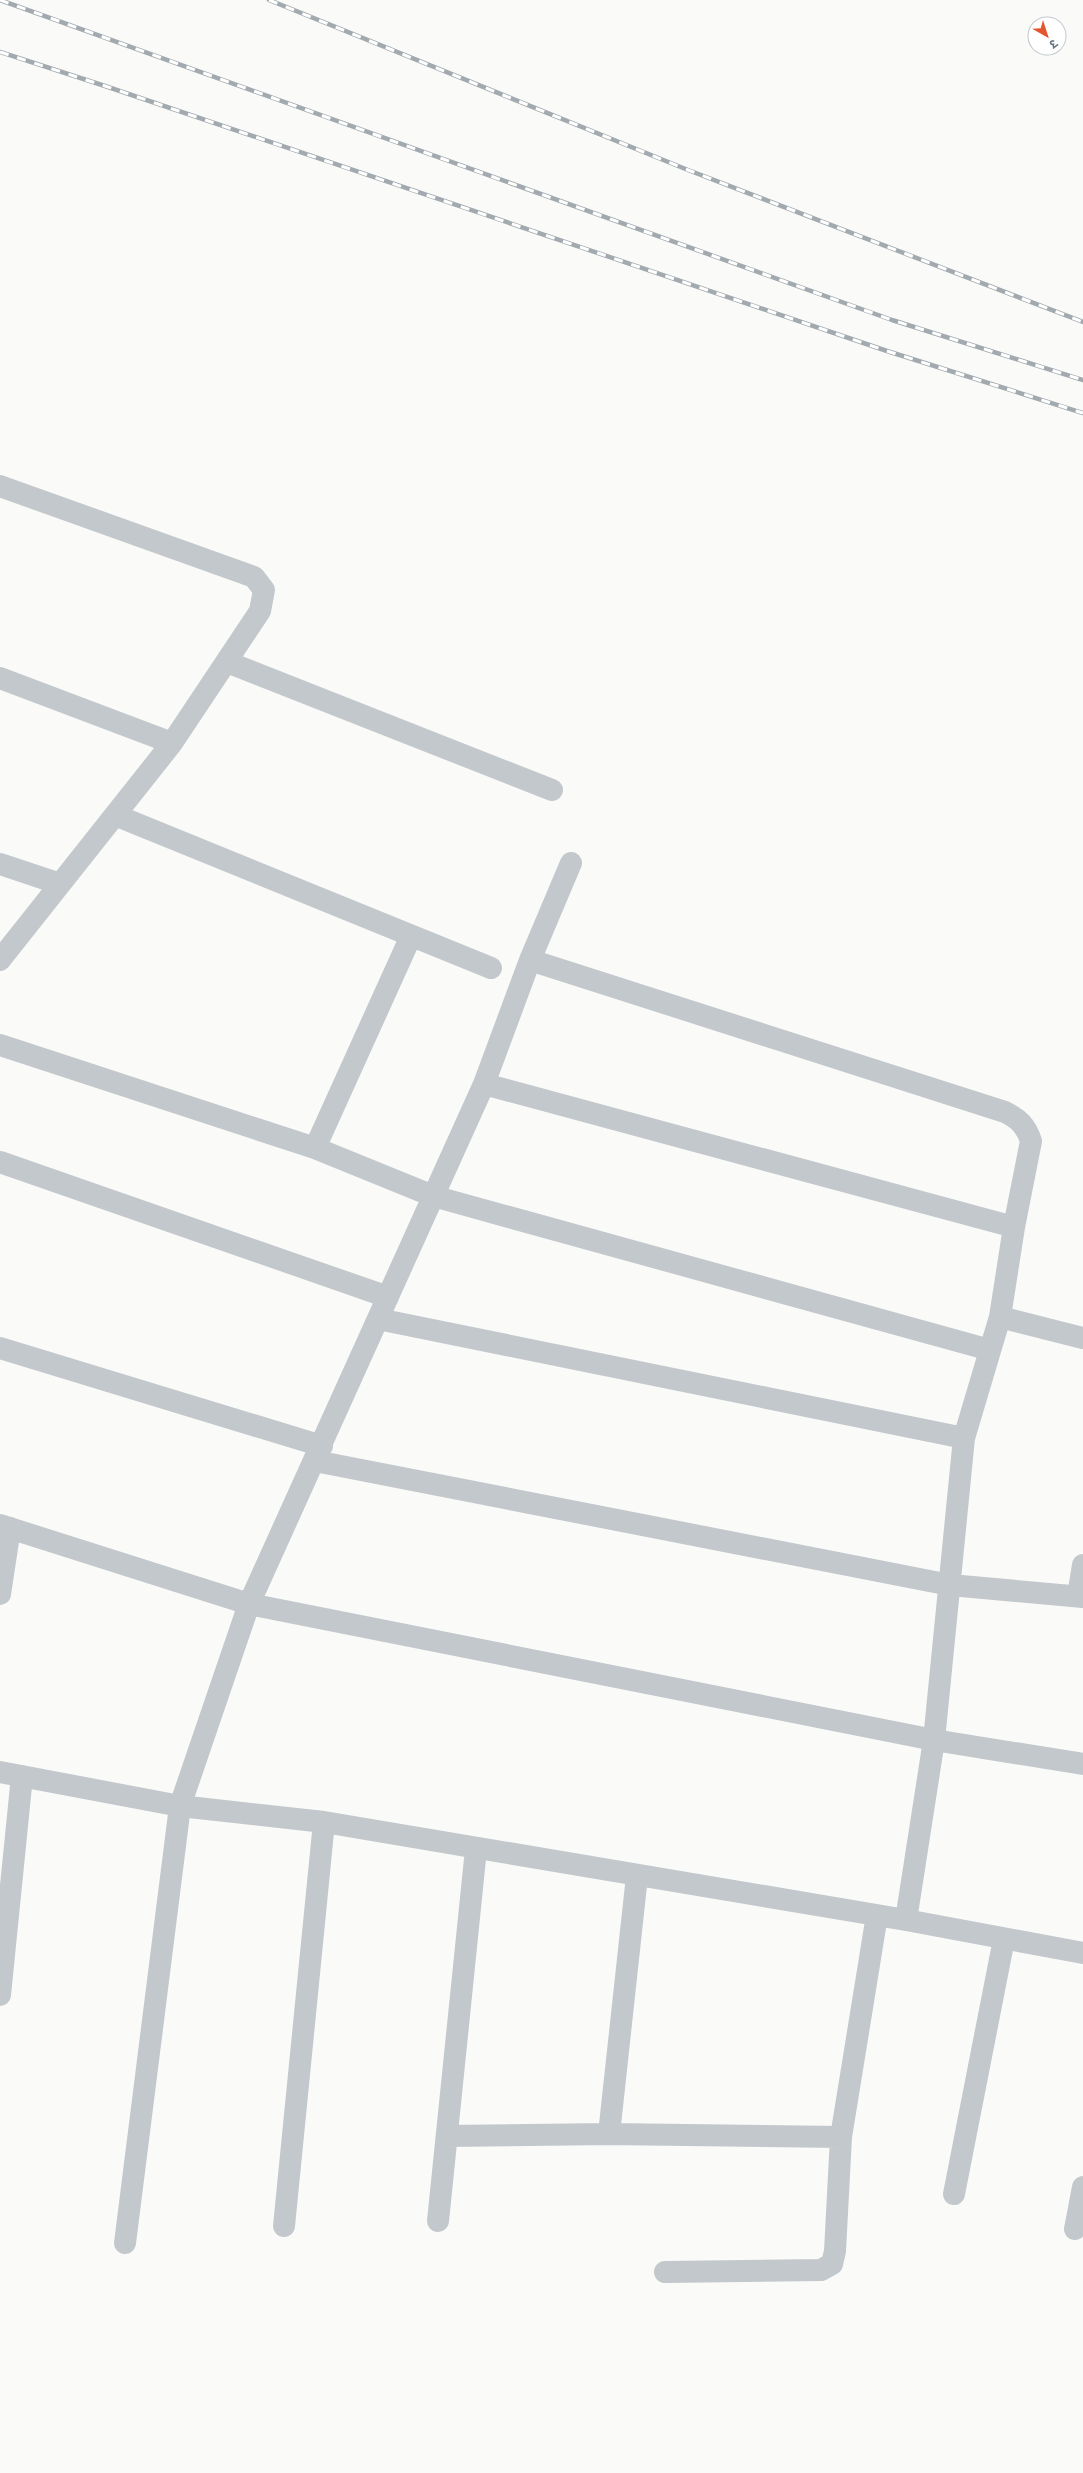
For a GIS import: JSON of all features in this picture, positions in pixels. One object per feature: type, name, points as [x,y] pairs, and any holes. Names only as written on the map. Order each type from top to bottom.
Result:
[{"type":"street","points":[[0,486],[254,577],[264,590],[260,611],[172,743],[0,960]]},
{"type":"street","points":[[227,662],[552,790]]},
{"type":"street","points":[[0,678],[172,743]]},
{"type":"street","points":[[115,815],[491,968]]},
{"type":"street","points":[[125,2243],[180,1806],[249,1604],[484,1084],[530,960],[571,863]]},
{"type":"street","points":[[0,864],[60,884]]},
{"type":"street","points":[[315,1148],[411,936]]},
{"type":"street","points":[[530,960],[855,1063],[1015,1117],[1026,1127],[1030,1141],[1014,1227],[1000,1316],[964,1438],[934,1740],[906,1920]]},
{"type":"street","points":[[0,1045],[315,1148],[433,1196],[990,1350]]},
{"type":"street","points":[[484,1084],[1014,1227]]},
{"type":"street","points":[[0,1162],[388,1297]]},
{"type":"street","points":[[1000,1316],[1083,1338]]},
{"type":"street","points":[[378,1319],[964,1438]]},
{"type":"street","points":[[0,1348],[318,1454],[950,1585],[1080,1597],[1083,1565]]},
{"type":"street","points":[[0,1594],[5,1526],[249,1604],[934,1740],[1083,1764]]},
{"type":"street","points":[[0,1772],[180,1806],[324,1822],[476,1849],[906,1920],[1083,1953]]},
{"type":"street","points":[[0,1995],[22,1776]]},
{"type":"street","points":[[284,2226],[324,1822]]},
{"type":"street","points":[[438,2221],[476,1849]]},
{"type":"street","points":[[610,2134],[637,1876]]},
{"type":"street","points":[[665,2272],[821,2270],[832,2264],[835,2251],[841,2137],[876,1915]]},
{"type":"street","points":[[954,2194],[1004,1939]]},
{"type":"street","points":[[447,2136],[610,2134],[841,2137]]},
{"type":"street","points":[[1075,2229],[1083,2187]]},
{"type":"railway","points":[[0,0],[892,320],[1083,380]]},
{"type":"railway","points":[[269,0],[688,170],[1083,322]]},
{"type":"railway","points":[[0,52],[105,86],[887,351],[1083,413]]}]
